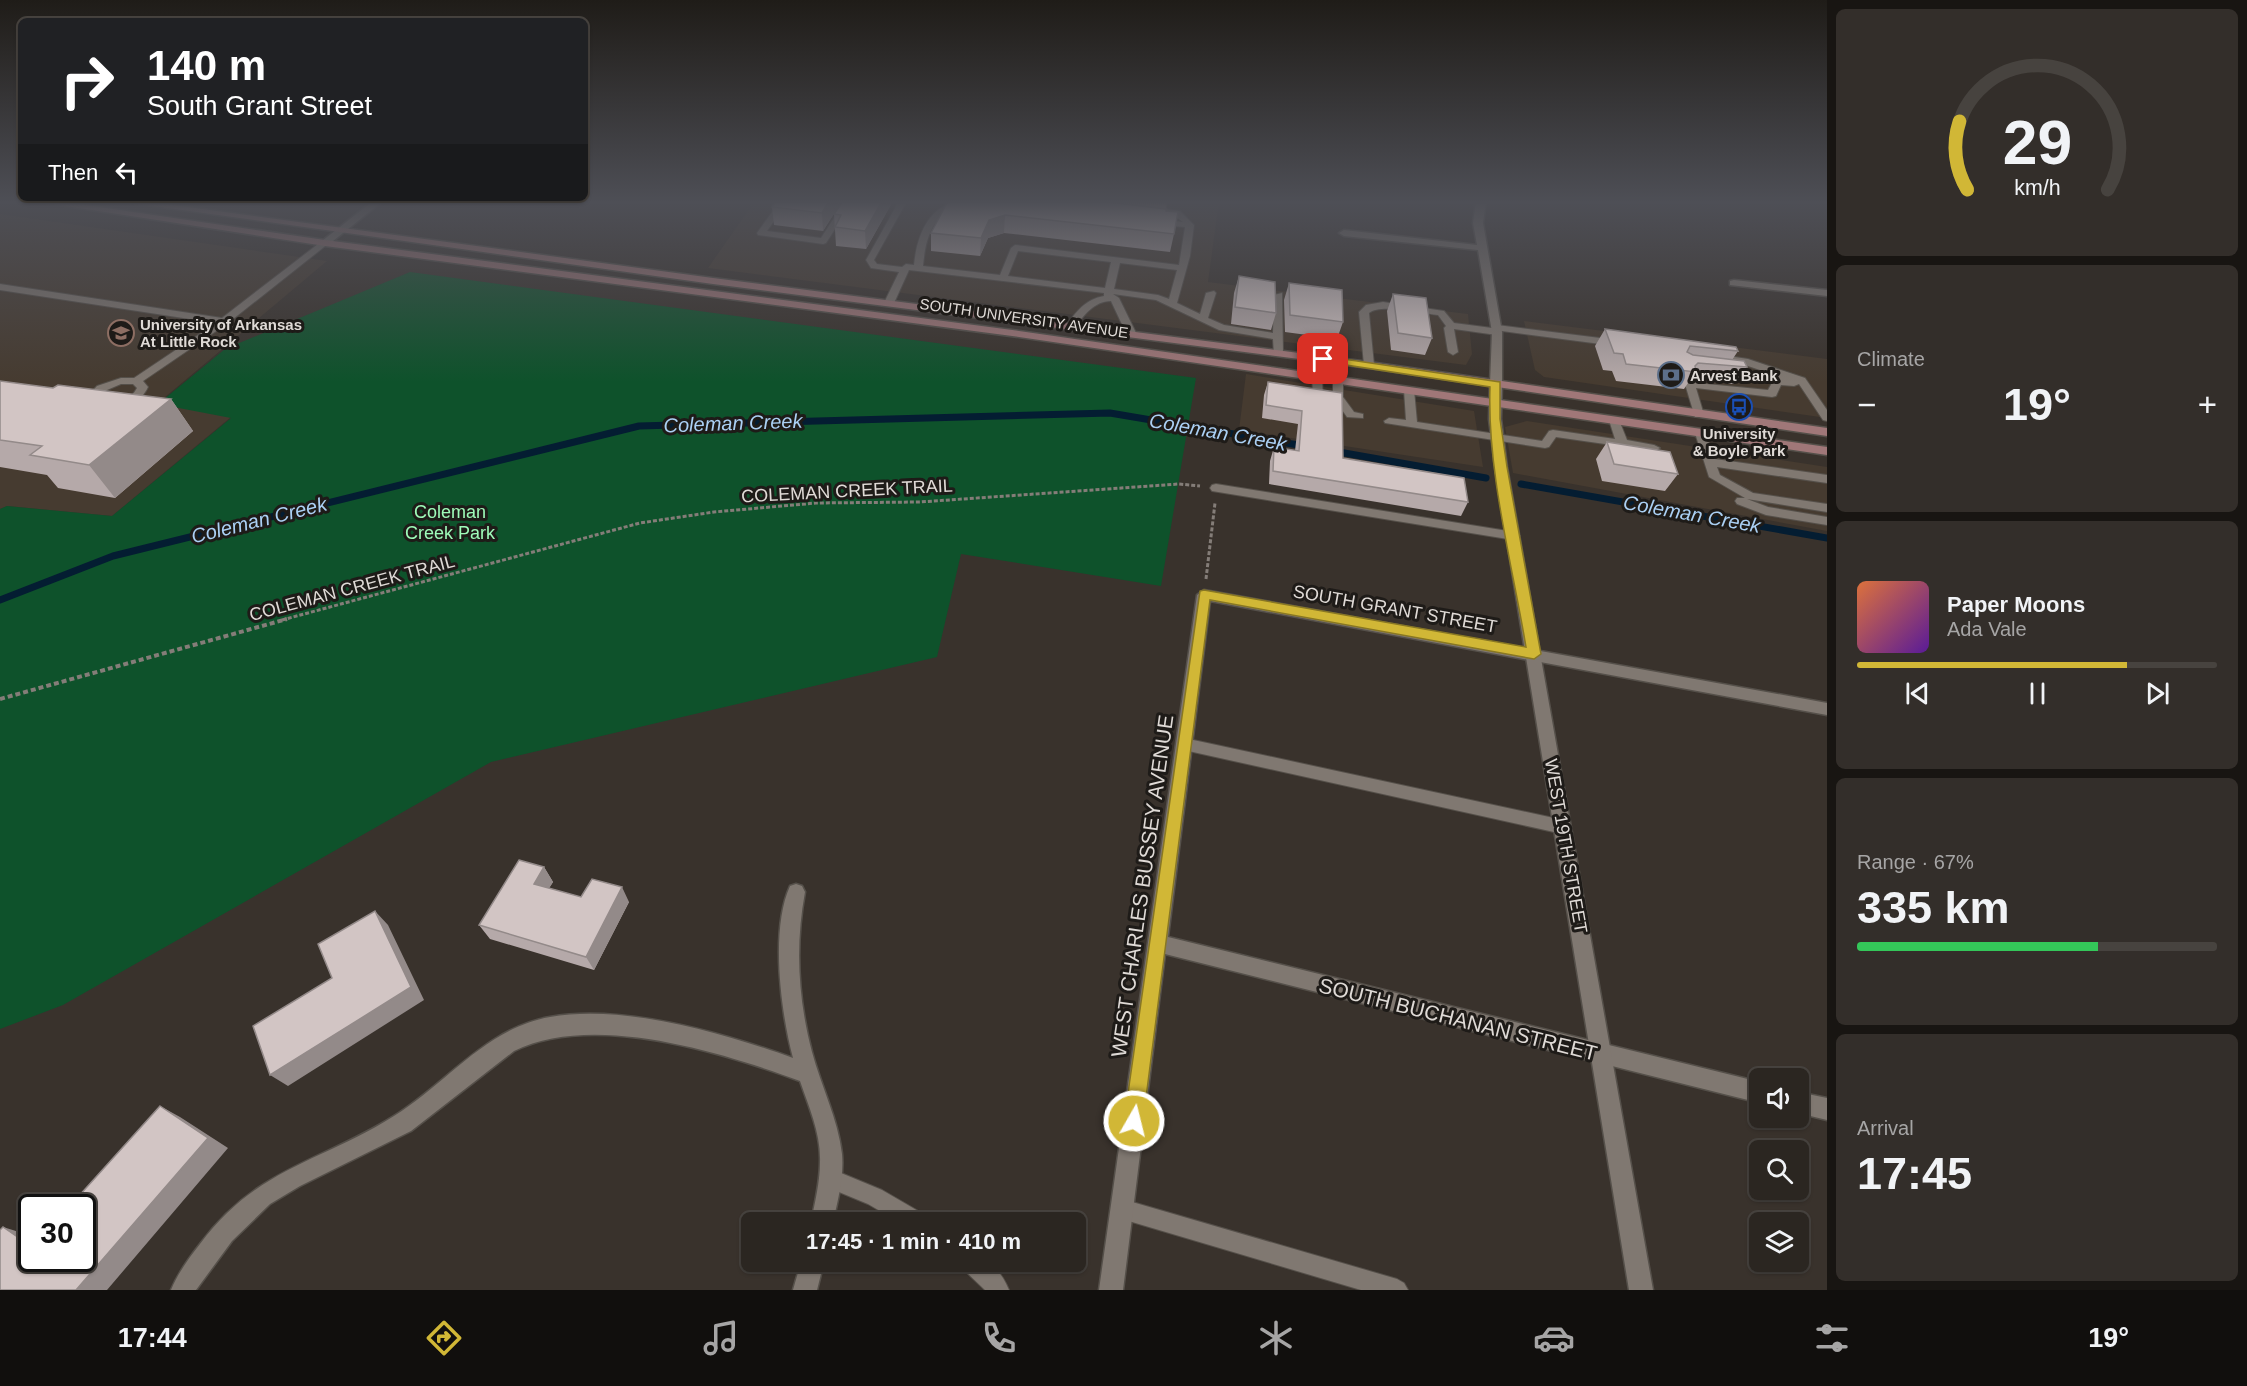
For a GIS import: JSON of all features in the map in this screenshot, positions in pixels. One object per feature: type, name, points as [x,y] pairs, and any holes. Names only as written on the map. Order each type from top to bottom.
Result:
[{"type":"main road","name":"SOUTH UNIVERSITY AVENUE","points":[[466,261],[822,307],[1827,451]]},
{"type":"main road","name":"SOUTH UNIVERSITY AVENUE","points":[[575,261],[1369,365],[1827,432]]},
{"type":"street","name":"WEST 19TH STREET","points":[[1484,261],[1497,330],[1494,402],[1501,467],[1507,491],[1641,1290]]},
{"type":"street","points":[[1734,283],[1827,293]]},
{"type":"street","name":"SOUTH GRANT STREET","points":[[1204,595],[1827,709]]},
{"type":"street","name":"WEST CHARLES BUSSEY AVENUE","points":[[1111,1290],[1204,595]]},
{"type":"street","points":[[796,892],[788,925],[789,976],[798,1038],[823,1118],[831,1154],[824,1212]]},
{"type":"street","name":"SOUTH BUCHANAN STREET","points":[[1157,943],[1749,1090]]},
{"type":"street","points":[[183,1290],[221,1234],[275,1187],[402,1123],[490,1056],[521,1037],[545,1029],[569,1025],[681,1034],[744,1050],[808,1074]]},
{"type":"street","points":[[1809,1105],[1827,1109]]},
{"type":"street","points":[[805,1290],[810,1272]]},
{"type":"lane","points":[[136,381],[225,321],[302,261]]},
{"type":"lane","points":[[871,261],[874,266],[905,270]]},
{"type":"lane","points":[[918,261],[918,268]]},
{"type":"lane","points":[[1004,278],[1010,261]]},
{"type":"lane","points":[[1108,294],[1116,261]]},
{"type":"lane","points":[[1126,261],[1182,268]]},
{"type":"lane","points":[[1172,304],[1183,261]]},
{"type":"lane","points":[[889,303],[906,267],[918,268],[1108,294],[1158,298],[1238,332],[1278,337]]},
{"type":"lane","points":[[0,287],[225,321]]},
{"type":"lane","points":[[1071,327],[1075,319],[1101,297],[1108,294]]},
{"type":"lane","points":[[1108,294],[1114,298],[1132,335]]},
{"type":"lane","points":[[1203,319],[1210,294]]},
{"type":"lane","points":[[1278,353],[1279,295]]},
{"type":"lane","points":[[1369,365],[1364,312],[1369,307],[1383,305],[1441,313],[1451,326],[1629,344]]},
{"type":"lane","points":[[1451,326],[1449,328],[1453,352]]},
{"type":"lane","points":[[1704,359],[1779,372],[1802,381],[1827,418]]},
{"type":"lane","points":[[1717,371],[1802,381]]},
{"type":"lane","points":[[1685,373],[1775,387]]},
{"type":"lane","points":[[1298,396],[1318,399],[1317,377]]},
{"type":"lane","points":[[1338,380],[1338,397],[1351,415],[1359,416]]},
{"type":"lane","points":[[1699,415],[1690,384],[1772,394],[1777,382],[1802,381]]},
{"type":"lane","points":[[1409,390],[1412,424]]},
{"type":"lane","points":[[1614,420],[1622,443]]},
{"type":"lane","points":[[1389,421],[1545,445],[1553,433],[1654,448]]},
{"type":"lane","points":[[1700,433],[1715,477],[1727,491]]},
{"type":"lane","points":[[1709,462],[1827,479]]},
{"type":"lane","points":[[1715,477],[1750,496],[1827,508]]},
{"type":"lane","points":[[1216,488],[1514,536]]},
{"type":"lane","points":[[1741,501],[1766,511],[1827,521]]},
{"type":"lane","points":[[1184,744],[1563,827]]},
{"type":"lane","points":[[829,1178],[875,1197],[901,1212]]},
{"type":"lane","points":[[1122,1209],[1397,1290]]},
{"type":"lane","points":[[983,1272],[998,1290]]},
{"type":"path","name":"COLEMAN CREEK TRAIL","points":[[0,699],[566,541],[640,523],[714,512],[816,503],[920,502],[1179,484],[1216,488]]},
{"type":"path","points":[[1204,595],[1216,488]]},
{"type":"shaded area","name":"University of Arkansas At Little Rock","points":[[0,261],[327,261],[158,403],[231,417],[112,516],[7,506],[0,509]]},
{"type":"shaded area","points":[[713,261],[1211,261],[1208,282],[1468,314],[1472,354],[1466,365],[708,268]]},
{"type":"shaded area","points":[[1524,321],[1827,359],[1827,418],[1544,377],[1535,370]]},
{"type":"shaded area","points":[[1246,374],[1474,411],[1483,467],[1239,430]]},
{"type":"shaded area","points":[[1527,421],[1827,467],[1827,531],[1513,473],[1505,427]]},
{"type":"green space","name":"Coleman Creek Park","points":[[410,272],[1196,378],[1161,586],[961,554],[937,657],[491,762],[63,1005],[0,1029],[0,509],[7,506],[112,516],[231,418],[158,404],[225,349]]},
{"type":"building","points":[[1239,276],[1275,282],[1276,313],[1235,307]]},
{"type":"building","points":[[1289,283],[1342,290],[1343,322],[1290,315]]},
{"type":"building","points":[[1393,294],[1426,298],[1432,338],[1398,333]]},
{"type":"building","points":[[1605,329],[1736,347],[1738,351],[1690,346],[1687,352],[1693,355],[1744,361],[1747,367],[1698,363],[1695,366],[1696,372],[1626,364],[1623,354],[1614,353]]},
{"type":"building","points":[[0,381],[53,388],[58,385],[171,399],[89,465],[30,455],[42,446],[0,440]]},
{"type":"building","points":[[1268,382],[1342,393],[1343,458],[1464,478],[1468,502],[1273,471],[1274,447],[1299,451],[1302,411],[1266,405]]},
{"type":"building","points":[[1607,442],[1670,452],[1678,474],[1614,464]]},
{"type":"building","points":[[519,860],[544,867],[534,884],[581,897],[592,879],[622,887],[586,957],[479,925]]},
{"type":"building","points":[[375,911],[411,987],[270,1075],[253,1026],[332,978],[318,944]]},
{"type":"building","points":[[160,1106],[208,1138],[96,1267],[96,1194],[81,1194]]},
{"type":"building","points":[[3,1227],[18,1237],[18,1272],[92,1272],[76,1290],[0,1290],[0,1230]]},
{"type":"waterway","name":"Coleman Creek","points":[[0,600],[113,556],[639,426],[1110,413],[1304,446]]},
{"type":"waterway","name":"Coleman Creek","points":[[1333,451],[1486,478]]},
{"type":"waterway","name":"Coleman Creek","points":[[1521,484],[1827,538]]},
{"type":"place","name":"University of Arkansas At Little Rock","points":[[121,333]]},
{"type":"place","name":"Arvest Bank","points":[[1671,375]]},
{"type":"place","name":"University & Boyle Park","points":[[1739,407]]},
{"type":"route","points":[[1134,1121],[1204,595],[1534,654],[1501,467],[1495,419],[1496,384],[1323,359]]}]
